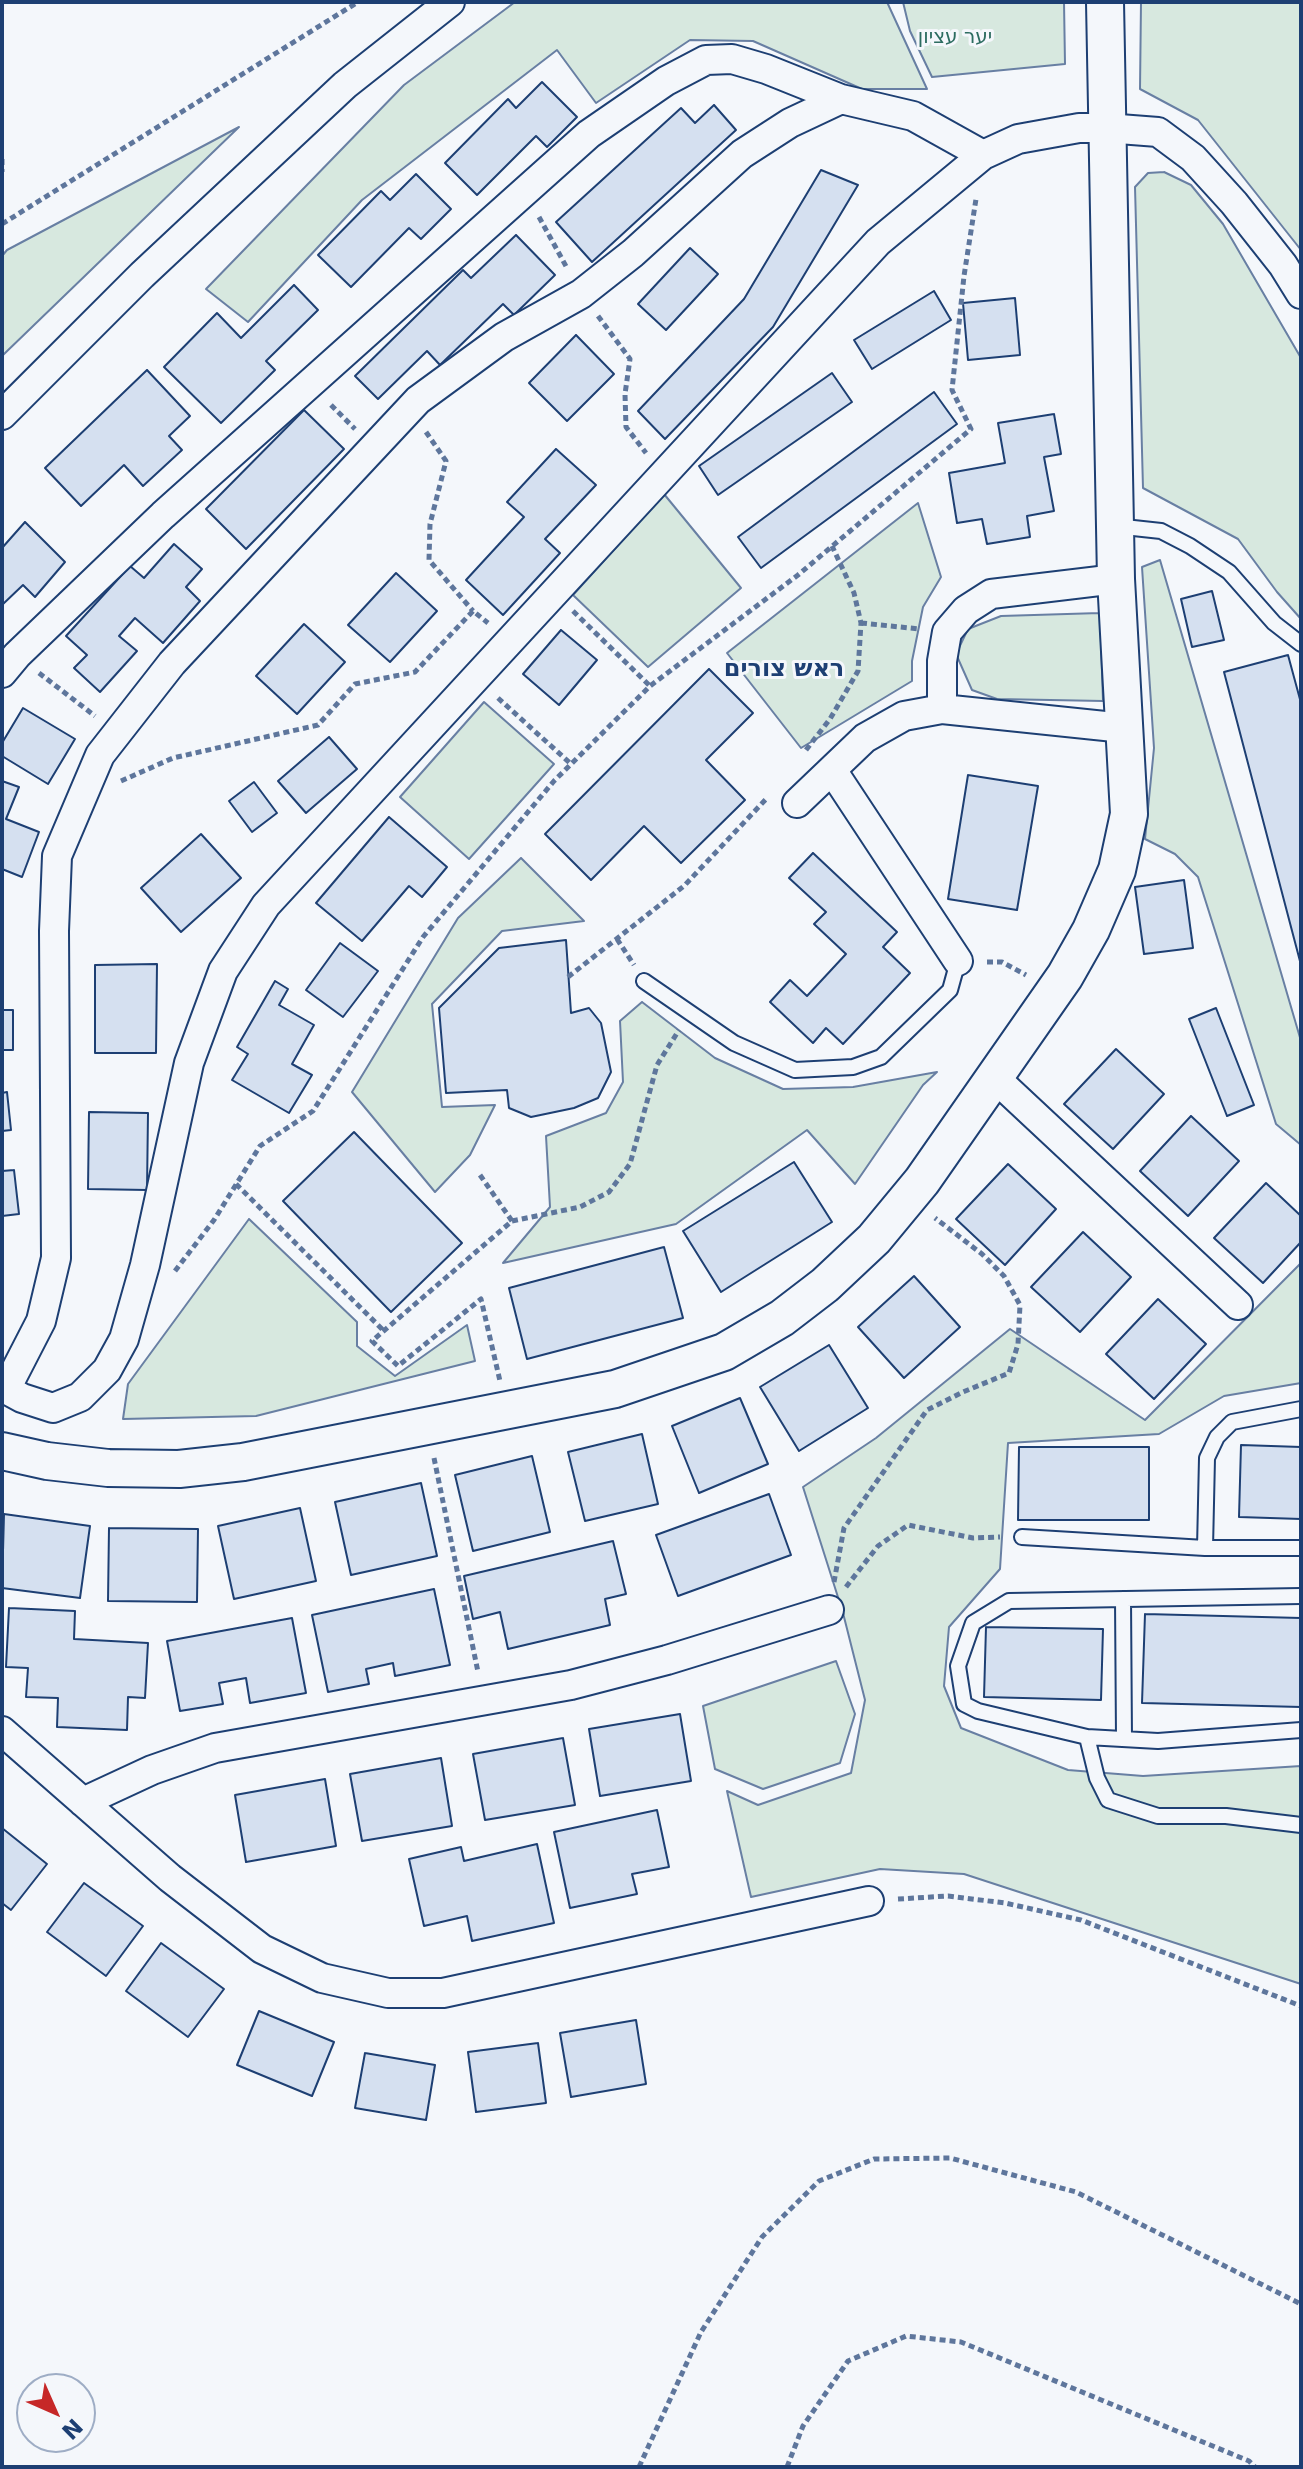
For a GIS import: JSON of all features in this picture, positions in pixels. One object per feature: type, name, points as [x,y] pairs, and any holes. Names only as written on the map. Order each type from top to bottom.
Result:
[{"type":"street","points":[[2,415],[142,275],[334,96],[450,2]]},
{"type":"street","points":[[2,1451],[47,1461],[108,1468],[179,1469],[243,1462],[615,1389],[724,1352],[782,1318],[825,1285],[874,1239],[908,1197],[995,1078],[1055,990],[1091,930],[1117,870],[1129,814],[1116,579],[1105,2]]},
{"type":"street","points":[[9,664],[163,515],[589,134],[666,81],[706,60],[732,59],[841,99],[913,116],[983,155]]},
{"type":"street","points":[[841,99],[790,123],[742,154],[633,253],[581,294],[504,337],[410,408],[172,663],[100,755],[57,856],[54,931],[56,1258],[41,1321],[4,1388],[22,1398],[53,1408],[80,1397],[107,1370],[124,1339],[145,1265],[189,1063],[223,971],[266,905],[878,242],[983,155],[1018,139],[1079,128],[1158,132],[1193,158],[1234,203],[1283,265],[1301,294]]},
{"type":"street","points":[[942,709],[942,661],[947,632],[966,610],[991,594],[1116,579]]},
{"type":"street","points":[[797,803],[865,738],[904,716],[942,709],[1124,728]]},
{"type":"street","points":[[832,770],[958,961]]},
{"type":"street","points":[[995,1078],[1238,1305]]},
{"type":"street","points":[[83,1802],[152,1770],[215,1748],[571,1685],[653,1664],[829,1610]]},
{"type":"street","points":[[2,1731],[170,1878],[262,1949],[322,1978],[388,1993],[443,1993],[869,1901]]},
{"type":"lane","points":[[1115,526],[1161,531],[1190,546],[1229,572],[1274,623],[1301,644]]},
{"type":"lane","points":[[644,981],[734,1043],[795,1070],[853,1067],[881,1057],[950,990],[958,961]]},
{"type":"lane","points":[[1205,1548],[1207,1458],[1217,1437],[1232,1422],[1301,1409]]},
{"type":"lane","points":[[1022,1537],[1205,1548],[1301,1548]]},
{"type":"lane","points":[[1301,1596],[1009,1601],[973,1623],[958,1666],[964,1704],[978,1711],[1087,1737],[1158,1741],[1301,1730]]},
{"type":"lane","points":[[1123,1599],[1124,1739]]},
{"type":"lane","points":[[1087,1737],[1097,1778],[1108,1800],[1158,1816],[1226,1816],[1301,1825]]},
{"type":"path","points":[[2,224],[358,2]]},
{"type":"path","points":[[169,1280],[214,1220],[260,1146],[313,1111],[423,937],[571,764],[650,686],[798,575],[971,429],[952,390],[964,276],[983,155]]},
{"type":"path","points":[[2,159],[2,172]]},
{"type":"path","points":[[524,192],[581,294],[630,359],[625,394],[626,427],[663,477]]},
{"type":"path","points":[[310,384],[373,446]]},
{"type":"path","points":[[410,408],[446,461],[430,524],[429,560],[473,611],[510,642]]},
{"type":"path","points":[[805,752],[830,719],[858,671],[861,623],[854,593],[832,546]]},
{"type":"path","points":[[555,594],[650,686]]},
{"type":"path","points":[[84,793],[138,775],[173,758],[318,725],[355,684],[415,672],[473,611]]},
{"type":"path","points":[[861,623],[947,632]]},
{"type":"path","points":[[9,664],[116,733]]},
{"type":"path","points":[[476,679],[571,764]]},
{"type":"path","points":[[568,977],[684,886],[779,784],[797,803]]},
{"type":"path","points":[[958,961],[1002,962],[1055,990]]},
{"type":"path","points":[[507,1410],[481,1299],[398,1366],[372,1341],[512,1221],[580,1207],[609,1192],[630,1164],[657,1065],[690,1012]]},
{"type":"path","points":[[480,1175],[512,1221]]},
{"type":"path","points":[[236,1184],[383,1331]]},
{"type":"path","points":[[829,1610],[844,1528],[885,1467],[927,1410],[1009,1373],[1018,1344],[1020,1305],[1004,1276],[982,1254],[908,1197]]},
{"type":"path","points":[[428,1426],[484,1700]]},
{"type":"path","points":[[829,1610],[878,1546],[908,1525],[973,1538],[1022,1537]]},
{"type":"path","points":[[869,1901],[948,1896],[1005,1903],[1081,1920],[1301,2006]]},
{"type":"path","points":[[639,2467],[701,2332],[762,2237],[819,2181],[874,2159],[950,2158],[1076,2192],[1301,2304]]},
{"type":"path","points":[[787,2467],[803,2426],[848,2361],[906,2336],[961,2342],[1249,2461],[1255,2467]]},
{"type":"green space","points":[[515,2],[887,2],[927,89],[862,89],[753,41],[690,40],[596,103],[557,50],[362,200],[248,322],[206,289],[404,85]]},
{"type":"green space","name":"יער עציון","points":[[903,2],[1064,2],[1065,64],[932,77],[910,31]]},
{"type":"green space","points":[[1141,2],[1301,2],[1301,250],[1198,120],[1140,89]]},
{"type":"green space","points":[[239,127],[2,356],[2,256],[7,250]]},
{"type":"green space","points":[[1164,172],[1191,185],[1223,224],[1301,358],[1301,619],[1238,539],[1143,488],[1135,187],[1148,173]]},
{"type":"green space","points":[[664,494],[741,588],[648,667],[573,595]]},
{"type":"green space","points":[[918,503],[941,577],[923,607],[912,661],[912,681],[801,748],[727,653]]},
{"type":"green space","points":[[1160,560],[1301,1041],[1301,1145],[1276,1124],[1198,877],[1175,854],[1145,839],[1154,748],[1142,567]]},
{"type":"green space","points":[[1100,613],[1103,701],[997,699],[972,690],[956,654],[968,629],[1001,616]]},
{"type":"green space","points":[[484,702],[554,764],[469,859],[400,797]]},
{"type":"green space","points":[[521,858],[584,921],[502,931],[432,1004],[442,1107],[495,1105],[470,1155],[435,1192],[352,1092],[458,918]]},
{"type":"green space","points":[[642,1002],[715,1058],[783,1089],[853,1087],[937,1072],[923,1085],[855,1184],[807,1130],[676,1224],[503,1263],[550,1207],[546,1136],[606,1113],[623,1082],[620,1021]]},
{"type":"green space","points":[[249,1219],[357,1322],[357,1346],[395,1376],[467,1325],[475,1361],[256,1416],[123,1419],[128,1384]]},
{"type":"green space","points":[[1301,1263],[1301,1383],[1224,1396],[1159,1434],[1008,1443],[1000,1569],[949,1627],[944,1686],[961,1728],[1068,1770],[1143,1776],[1301,1766],[1301,1984],[964,1874],[880,1869],[751,1897],[727,1791],[758,1805],[851,1773],[865,1700],[843,1613],[803,1487],[876,1438],[1010,1329],[1145,1420]]},
{"type":"green space","points":[[836,1661],[855,1714],[840,1763],[763,1789],[715,1769],[703,1706]]},
{"type":"building","points":[[542,82],[577,117],[547,147],[536,136],[477,195],[445,163],[508,99],[516,108]]},
{"type":"building","points":[[714,105],[736,130],[592,262],[556,222],[681,108],[695,123]]},
{"type":"building","points":[[821,170],[858,185],[773,327],[665,439],[638,411],[744,299]]},
{"type":"building","points":[[416,174],[451,209],[421,239],[409,228],[351,287],[318,255],[381,191],[390,200]]},
{"type":"building","points":[[516,235],[555,275],[514,315],[503,304],[440,365],[427,351],[378,399],[355,376],[463,270],[471,278]]},
{"type":"building","points":[[690,248],[718,274],[666,330],[638,304]]},
{"type":"building","points":[[294,285],[318,310],[266,361],[275,370],[221,423],[164,367],[217,313],[241,338]]},
{"type":"building","points":[[934,291],[951,320],[872,369],[854,340]]},
{"type":"building","points":[[1015,298],[1020,355],[968,360],[963,303]]},
{"type":"building","points":[[576,335],[614,374],[567,421],[529,383]]},
{"type":"building","points":[[147,370],[190,416],[169,436],[182,450],[143,486],[124,465],[81,506],[45,468]]},
{"type":"building","points":[[832,373],[852,402],[718,495],[699,466]]},
{"type":"building","points":[[934,392],[957,424],[761,568],[738,537]]},
{"type":"building","points":[[304,410],[344,449],[246,549],[206,509]]},
{"type":"building","points":[[1054,414],[1061,454],[1044,457],[1054,511],[1027,516],[1030,537],[987,544],[982,519],[957,523],[949,473],[1005,463],[998,423]]},
{"type":"building","points":[[556,449],[596,485],[545,539],[560,553],[503,615],[466,580],[524,517],[507,502]]},
{"type":"building","points":[[25,522],[65,562],[35,597],[23,585],[2,605],[2,548]]},
{"type":"building","points":[[174,544],[202,569],[186,587],[200,601],[163,643],[135,618],[119,636],[137,651],[100,692],[74,668],[87,655],[66,636],[130,566],[144,578]]},
{"type":"building","points":[[396,573],[437,611],[390,662],[348,625]]},
{"type":"building","points":[[1212,591],[1224,640],[1192,647],[1181,599]]},
{"type":"building","points":[[304,624],[345,662],[297,714],[256,676]]},
{"type":"building","points":[[561,630],[597,660],[559,705],[523,674]]},
{"type":"building","points":[[1288,655],[1301,703],[1301,965],[1224,672]]},
{"type":"building","points":[[709,669],[753,713],[706,760],[745,800],[681,863],[644,826],[591,880],[545,834]]},
{"type":"building","points":[[23,708],[75,739],[48,784],[2,756],[2,743]]},
{"type":"building","points":[[329,737],[357,769],[306,813],[278,781]]},
{"type":"building","points":[[968,775],[1038,786],[1017,910],[948,899]]},
{"type":"building","points":[[2,781],[19,787],[6,819],[39,832],[22,877],[2,869]]},
{"type":"building","points":[[254,782],[277,813],[252,832],[229,801]]},
{"type":"building","points":[[389,817],[447,867],[422,897],[409,886],[362,941],[316,903]]},
{"type":"building","points":[[201,834],[241,878],[181,932],[141,888]]},
{"type":"building","points":[[813,853],[897,932],[883,947],[910,973],[843,1044],[826,1028],[813,1043],[770,1002],[790,980],[807,996],[846,954],[814,924],[826,912],[789,878]]},
{"type":"building","points":[[1184,880],[1193,948],[1144,954],[1135,887]]},
{"type":"building","points":[[566,940],[571,1013],[589,1008],[601,1023],[611,1072],[598,1098],[574,1108],[531,1117],[509,1108],[507,1090],[446,1093],[439,1008],[499,948]]},
{"type":"building","points":[[340,943],[378,971],[343,1017],[306,990]]},
{"type":"building","points":[[157,964],[156,1053],[95,1053],[95,965]]},
{"type":"building","points":[[275,981],[288,989],[279,1005],[314,1025],[292,1064],[312,1075],[289,1113],[232,1080],[248,1054],[237,1047]]},
{"type":"building","points":[[1216,1008],[1254,1105],[1227,1116],[1189,1019]]},
{"type":"building","points":[[2,1010],[13,1010],[13,1050],[2,1050]]},
{"type":"building","points":[[1116,1049],[1164,1094],[1113,1149],[1064,1104]]},
{"type":"building","points":[[7,1092],[11,1130],[2,1131],[2,1093]]},
{"type":"building","points":[[89,1112],[148,1113],[147,1190],[88,1189]]},
{"type":"building","points":[[1191,1116],[1239,1161],[1188,1216],[1140,1171]]},
{"type":"building","points":[[354,1132],[462,1243],[391,1312],[283,1201]]},
{"type":"building","points":[[794,1162],[832,1222],[721,1292],[683,1231]]},
{"type":"building","points":[[1008,1164],[1056,1209],[1005,1265],[956,1219]]},
{"type":"building","points":[[14,1170],[19,1214],[2,1216],[2,1171]]},
{"type":"building","points":[[1266,1183],[1301,1216],[1301,1242],[1263,1283],[1214,1238]]},
{"type":"building","points":[[1083,1232],[1131,1277],[1080,1332],[1031,1287]]},
{"type":"building","points":[[664,1247],[683,1318],[527,1359],[509,1288]]},
{"type":"building","points":[[914,1276],[960,1327],[904,1378],[858,1327]]},
{"type":"building","points":[[1158,1299],[1206,1344],[1154,1399],[1106,1354]]},
{"type":"building","points":[[829,1345],[868,1408],[799,1451],[760,1387]]},
{"type":"building","points":[[740,1398],[768,1464],[699,1493],[672,1426]]},
{"type":"building","points":[[642,1434],[658,1504],[585,1521],[568,1452]]},
{"type":"building","points":[[1241,1445],[1301,1447],[1301,1519],[1239,1517]]},
{"type":"building","points":[[1019,1447],[1149,1447],[1149,1520],[1018,1520]]},
{"type":"building","points":[[532,1456],[550,1532],[473,1551],[455,1475]]},
{"type":"building","points":[[421,1483],[437,1556],[351,1575],[335,1502]]},
{"type":"building","points":[[769,1494],[791,1555],[678,1596],[656,1535]]},
{"type":"building","points":[[300,1508],[316,1581],[234,1599],[218,1526]]},
{"type":"building","points":[[4,1514],[90,1526],[80,1598],[2,1588]]},
{"type":"building","points":[[109,1528],[198,1529],[197,1602],[108,1601]]},
{"type":"building","points":[[613,1541],[626,1594],[605,1599],[610,1625],[508,1649],[500,1612],[473,1619],[464,1576]]},
{"type":"building","points":[[434,1589],[450,1665],[395,1676],[393,1663],[366,1669],[369,1684],[328,1692],[312,1615]]},
{"type":"building","points":[[9,1608],[75,1611],[74,1639],[148,1643],[145,1698],[128,1697],[127,1730],[57,1727],[58,1698],[26,1697],[28,1668],[6,1667]]},
{"type":"building","points":[[1145,1614],[1301,1618],[1301,1707],[1142,1703]]},
{"type":"building","points":[[292,1618],[306,1693],[250,1703],[246,1678],[219,1683],[223,1704],[180,1711],[167,1641]]},
{"type":"building","points":[[986,1627],[1103,1629],[1101,1700],[984,1697]]},
{"type":"building","points":[[680,1714],[691,1781],[600,1796],[589,1729]]},
{"type":"building","points":[[563,1738],[575,1805],[485,1820],[473,1754]]},
{"type":"building","points":[[441,1758],[452,1826],[362,1841],[350,1774]]},
{"type":"building","points":[[325,1779],[336,1846],[246,1862],[235,1795]]},
{"type":"building","points":[[657,1810],[669,1867],[632,1874],[637,1894],[570,1908],[554,1832]]},
{"type":"building","points":[[2,1828],[47,1864],[11,1910],[2,1903]]},
{"type":"building","points":[[537,1844],[554,1923],[472,1941],[467,1916],[424,1926],[409,1859],[461,1847],[464,1861]]},
{"type":"building","points":[[84,1883],[143,1926],[106,1976],[47,1932]]},
{"type":"building","points":[[161,1943],[224,1989],[188,2037],[126,1991]]},
{"type":"building","points":[[259,2011],[334,2042],[312,2096],[237,2065]]},
{"type":"building","points":[[636,2020],[646,2084],[571,2097],[560,2033]]},
{"type":"building","points":[[538,2043],[546,2103],[476,2112],[468,2052]]},
{"type":"building","points":[[365,2053],[435,2065],[426,2120],[355,2108]]},
{"type":"district","name":"ראש צורים","points":[[784,670]]}]
